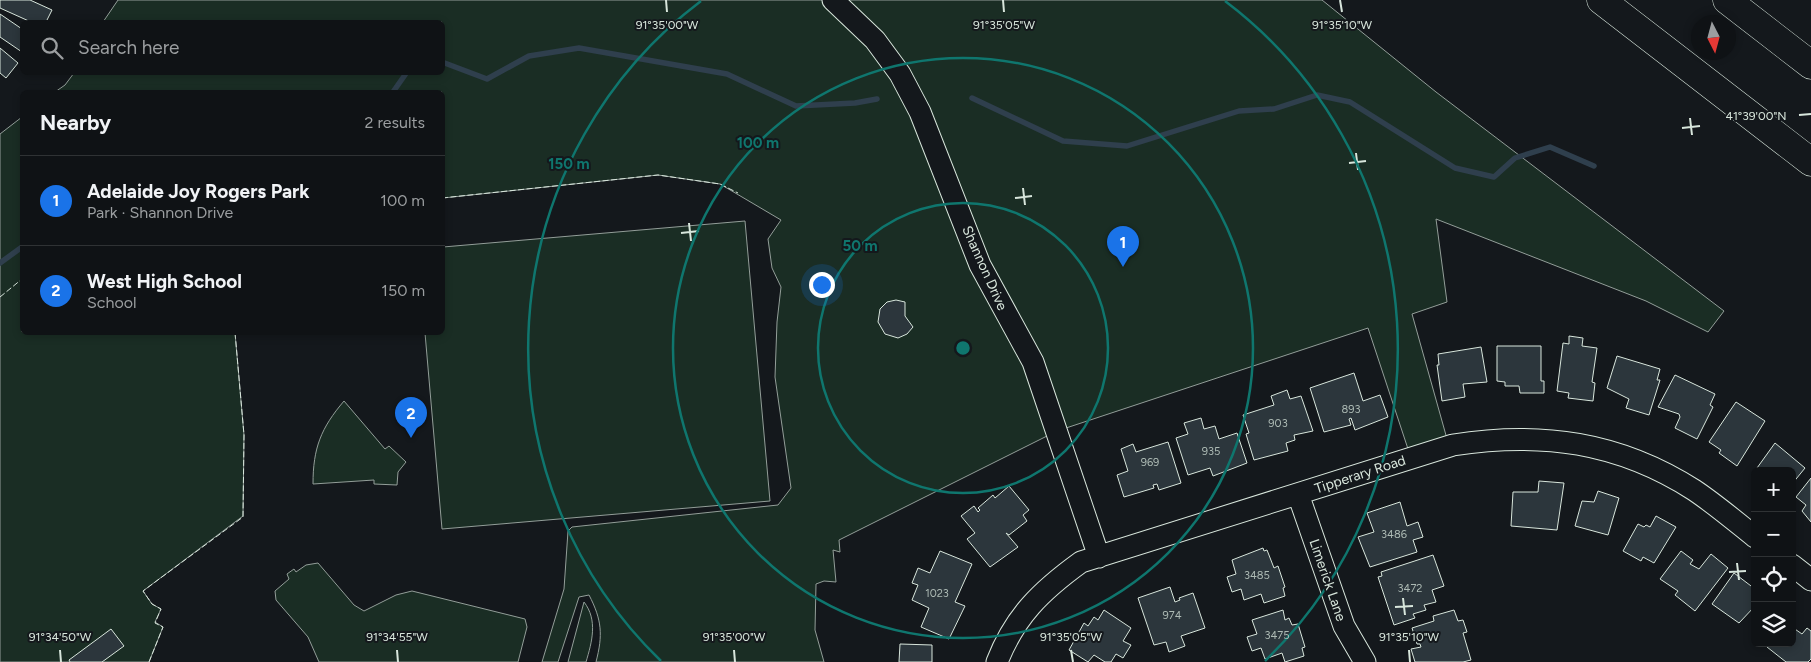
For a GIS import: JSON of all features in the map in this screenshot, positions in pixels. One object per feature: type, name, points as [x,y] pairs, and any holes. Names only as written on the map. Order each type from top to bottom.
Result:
[{"type":"highway","points":[[1601,0],[1811,162]]},
{"type":"highway","points":[[1727,0],[1811,65]]},
{"type":"street","name":"Shannon Drive","points":[[833,0],[875,40],[900,74],[920,112],[980,265],[1033,362],[1099,557]]},
{"type":"street","name":"Tipperary Road","points":[[997,662],[1014,625],[1032,603],[1081,562],[1453,445],[1486,440],[1530,438],[1574,442],[1637,460],[1667,474],[1696,491],[1751,533]]},
{"type":"street","name":"Limerick Lane","points":[[1298,494],[1344,626],[1364,662]]},
{"type":"street","points":[[1796,569],[1811,580]]},
{"type":"green space","points":[[118,0],[1322,0],[1436,92],[1724,311],[1708,332],[1646,301],[1436,219],[1447,302],[1412,314],[1449,446],[1411,458],[1368,328],[1057,431],[839,540],[840,552],[833,550],[836,582],[824,581],[816,584],[815,630],[824,662],[596,662],[600,644],[600,628],[597,612],[589,595],[579,597],[558,662],[542,662],[564,589],[568,531],[572,527],[778,505],[791,488],[775,377],[777,322],[781,287],[772,268],[768,239],[781,220],[720,184],[658,175],[445,198],[445,90],[58,90],[65,85],[72,75],[445,75],[445,20],[104,20]]},
{"type":"green space","points":[[20,119],[20,335],[235,335],[244,435],[243,516],[143,591],[152,604],[161,609],[155,622],[163,627],[149,662],[0,662],[0,134]]},
{"type":"green space","points":[[745,221],[770,501],[442,529],[425,335],[445,335],[445,247]]},
{"type":"green space","points":[[344,401],[385,449],[389,446],[406,462],[398,472],[397,485],[374,484],[374,480],[313,484],[313,471],[320,439],[329,420]]},
{"type":"green space","points":[[318,563],[354,605],[364,611],[396,595],[412,591],[525,619],[527,627],[518,662],[319,662],[308,637],[276,600],[275,591],[289,579],[287,574],[294,569],[296,572],[306,565]]},
{"type":"green space","points":[[584,602],[591,616],[592,624],[592,639],[586,662],[568,662]]},
{"type":"building","points":[[0,0],[30,0],[52,10],[47,20],[27,20],[0,8]]},
{"type":"building","points":[[0,14],[20,28],[20,51],[0,37]]},
{"type":"building","points":[[0,48],[18,63],[6,78],[0,73]]},
{"type":"building","points":[[896,300],[905,302],[905,316],[913,327],[907,334],[898,338],[885,334],[878,322],[880,309],[887,302]]},
{"type":"building","points":[[1569,336],[1583,338],[1582,346],[1597,348],[1592,382],[1595,383],[1593,401],[1568,398],[1569,393],[1557,391],[1563,343],[1569,344]]},
{"type":"building","points":[[1497,346],[1541,346],[1541,381],[1544,381],[1544,393],[1520,393],[1519,386],[1505,386],[1505,382],[1497,381]]},
{"type":"building","points":[[1481,347],[1487,382],[1463,384],[1465,397],[1442,401],[1437,365],[1439,365],[1438,354]]},
{"type":"building","points":[[1617,356],[1660,369],[1657,380],[1660,380],[1649,415],[1626,408],[1629,399],[1607,388]]},
{"type":"building","points":[[1354,373],[1363,401],[1380,395],[1388,417],[1355,430],[1351,418],[1349,419],[1351,425],[1324,432],[1310,388]]},
{"type":"building","points":[[1675,375],[1715,394],[1710,405],[1713,407],[1697,439],[1675,428],[1680,417],[1679,414],[1658,407]]},
{"type":"building","points":[[1287,390],[1290,399],[1301,396],[1313,431],[1294,435],[1295,440],[1286,443],[1288,451],[1254,460],[1246,434],[1249,433],[1243,415],[1274,405],[1271,396]]},
{"type":"building","points":[[1736,402],[1765,421],[1737,466],[1719,453],[1721,450],[1709,442]]},
{"type":"building","points":[[1201,418],[1204,429],[1215,426],[1219,439],[1237,433],[1247,463],[1213,476],[1210,468],[1188,475],[1176,438],[1188,434],[1184,423]]},
{"type":"building","points":[[1168,442],[1181,483],[1159,490],[1157,484],[1153,485],[1154,488],[1124,497],[1117,475],[1128,471],[1121,449],[1133,444],[1136,452]]},
{"type":"building","points":[[1775,443],[1805,468],[1796,479],[1796,467],[1758,467]]},
{"type":"building","points":[[1811,478],[1811,522],[1802,511],[1806,505],[1796,497]]},
{"type":"building","points":[[1539,481],[1564,483],[1557,530],[1511,526],[1513,492],[1538,492]]},
{"type":"building","points":[[1009,486],[1029,510],[1023,515],[1027,521],[1009,535],[1006,533],[1018,547],[990,567],[967,539],[975,533],[961,516],[974,506],[978,512],[980,510],[978,508],[993,495],[995,498]]},
{"type":"building","points":[[1598,491],[1619,498],[1608,535],[1575,526],[1582,501],[1594,502]]},
{"type":"building","points":[[1400,502],[1407,526],[1418,522],[1423,537],[1413,540],[1417,552],[1370,567],[1358,537],[1374,532],[1367,513]]},
{"type":"building","points":[[1656,516],[1676,527],[1654,563],[1643,557],[1641,561],[1623,551],[1638,524],[1650,527]]},
{"type":"building","points":[[1263,548],[1264,551],[1267,550],[1274,568],[1278,566],[1285,587],[1283,588],[1285,596],[1264,603],[1261,594],[1244,600],[1241,589],[1232,592],[1227,577],[1236,574],[1232,560]]},
{"type":"building","points":[[940,551],[972,564],[955,602],[965,606],[949,639],[921,627],[929,608],[912,600],[918,585],[912,583],[918,568],[930,573]]},
{"type":"building","points":[[1681,551],[1693,560],[1690,564],[1699,569],[1711,554],[1728,568],[1695,611],[1675,595],[1678,591],[1660,579]]},
{"type":"building","points":[[1433,555],[1444,586],[1432,590],[1436,602],[1424,605],[1426,610],[1413,614],[1415,618],[1394,625],[1378,577],[1382,576],[1381,572]]},
{"type":"building","points":[[1734,573],[1751,586],[1751,610],[1739,623],[1712,604]]},
{"type":"building","points":[[1170,587],[1175,602],[1180,600],[1179,598],[1193,593],[1205,628],[1181,636],[1185,646],[1169,652],[1166,642],[1154,645],[1138,598]]},
{"type":"building","points":[[1104,610],[1131,628],[1123,641],[1131,645],[1123,658],[1116,654],[1111,662],[1105,662],[1094,655],[1088,662],[1069,650],[1084,623],[1088,626],[1094,617],[1098,620]]},
{"type":"building","points":[[1283,610],[1285,620],[1289,618],[1292,625],[1298,624],[1305,647],[1302,648],[1304,656],[1285,662],[1282,653],[1265,659],[1261,648],[1252,651],[1247,637],[1257,634],[1252,620]]},
{"type":"building","points":[[1454,610],[1458,621],[1463,620],[1467,632],[1463,633],[1471,660],[1463,662],[1415,662],[1411,649],[1421,647],[1420,644],[1417,644],[1412,628],[1434,621],[1433,616]]},
{"type":"building","points":[[1807,628],[1811,631],[1811,659],[1808,662],[1786,662],[1767,647],[1796,647],[1796,630],[1802,634]]},
{"type":"building","points":[[111,629],[124,646],[102,662],[70,662],[69,660]]},
{"type":"building","points":[[900,644],[932,645],[932,662],[899,662]]},
{"type":"waterway","points":[[445,63],[487,79],[529,56],[579,48],[727,74],[796,106],[855,103],[877,99]]},
{"type":"waterway","points":[[394,90],[405,75]]},
{"type":"waterway","points":[[972,98],[1063,141],[1127,146],[1239,111],[1274,109],[1317,95],[1350,102],[1455,168],[1494,177],[1515,158],[1550,147],[1594,166]]},
{"type":"waterway","points":[[0,263],[20,248]]},
{"type":"fence","points":[[445,198],[658,175],[720,184],[738,193]]},
{"type":"fence","points":[[0,297],[20,281]]},
{"type":"fence","points":[[149,662],[163,627],[155,623],[161,609],[152,604],[143,591],[243,517],[244,435],[235,335]]},
{"type":"place","name":"Adelaide Joy Rogers Park","points":[[1123,267]]},
{"type":"place","name":"West High School","points":[[411,438]]}]
